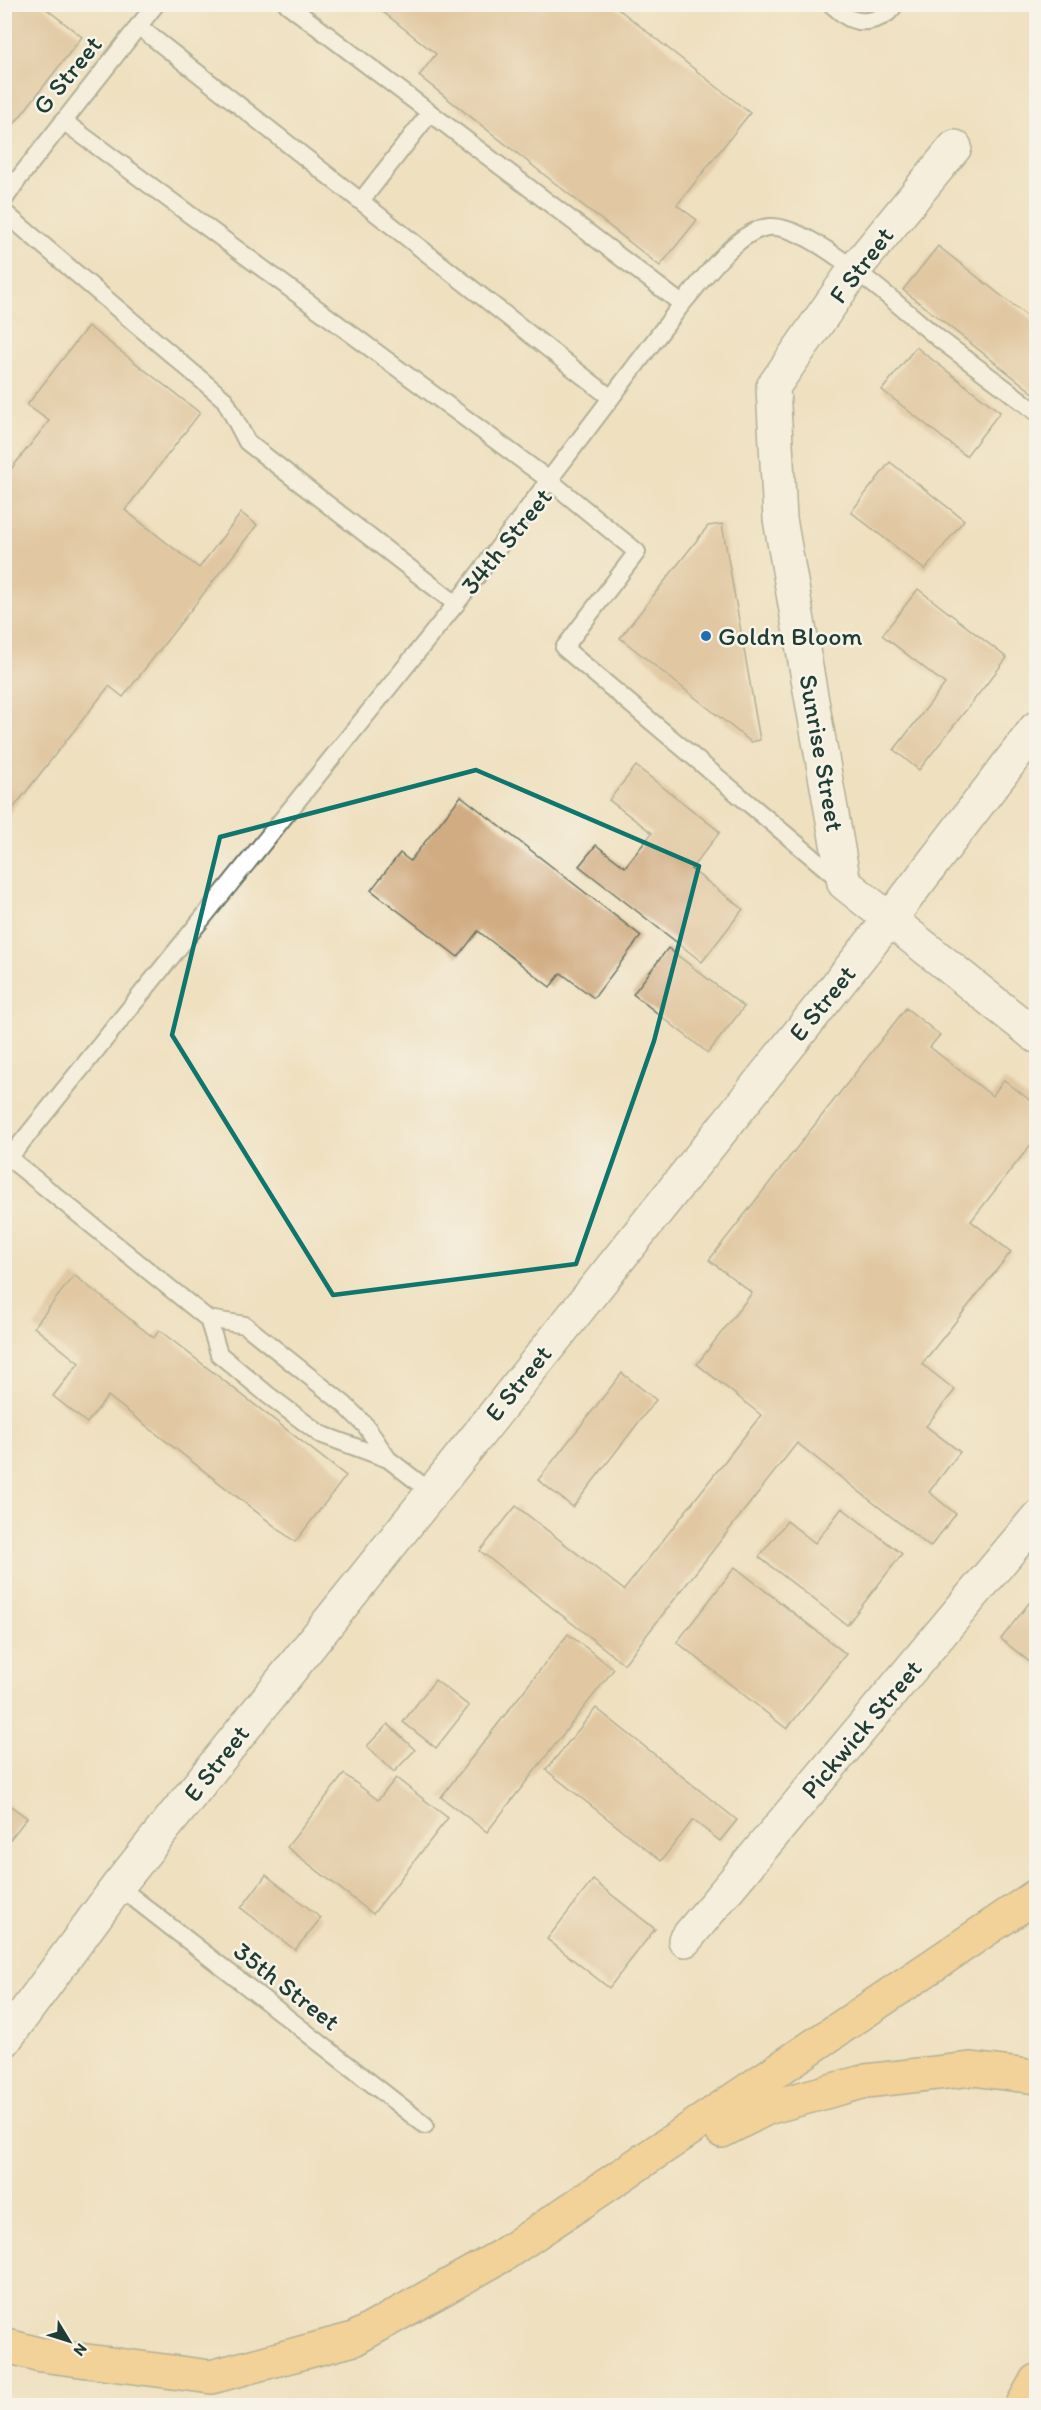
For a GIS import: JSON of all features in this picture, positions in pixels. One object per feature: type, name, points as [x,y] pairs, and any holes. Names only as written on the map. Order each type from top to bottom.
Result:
[{"type":"highway","points":[[4,2345],[41,2355],[211,2377],[354,2339],[503,2255],[597,2194],[1036,1896]]},
{"type":"highway","points":[[597,2194],[767,2108],[866,2081],[972,2068],[1036,2077]]},
{"type":"highway","points":[[1022,2406],[1036,2381]]},
{"type":"street","name":"F Street","points":[[773,387],[855,269],[956,147]]},
{"type":"street","name":"Sunrise Street","points":[[773,387],[780,519],[844,883]]},
{"type":"street","name":"E Street","points":[[4,2041],[118,1886],[890,920],[1036,728]]},
{"type":"street","points":[[844,883],[1036,1036]]},
{"type":"street","name":"Pickwick Street","points":[[685,1940],[1036,1519]]},
{"type":"lane","name":"G Street","points":[[4,200],[19,177],[156,4]]},
{"type":"lane","points":[[287,4],[682,304]]},
{"type":"lane","points":[[831,4],[852,20],[875,20],[892,10],[895,4]]},
{"type":"lane","points":[[138,26],[611,398]]},
{"type":"lane","points":[[362,201],[430,113]]},
{"type":"lane","points":[[63,121],[549,480],[682,304],[730,250],[747,236],[769,227],[794,230],[855,269],[1036,412]]},
{"type":"lane","name":"34th Street","points":[[4,212],[225,400],[247,442],[456,604],[549,480],[637,552],[564,648],[844,883]]},
{"type":"lane","points":[[388,1459],[366,1426],[344,1404],[245,1324],[208,1318],[7,1156],[456,604]]},
{"type":"lane","points":[[208,1318],[219,1354],[268,1395],[320,1434],[388,1459],[431,1492]]},
{"type":"lane","name":"35th Street","points":[[118,1886],[425,2125]]},
{"type":"highlighted area","points":[[476,770],[699,866],[654,1041],[576,1264],[333,1295],[172,1035],[220,837]]},
{"type":"building","points":[[4,4],[40,4],[82,37],[4,137]]},
{"type":"building","points":[[373,4],[612,4],[750,113],[677,205],[697,220],[660,266],[419,76],[436,54]]},
{"type":"building","points":[[938,246],[1036,323],[1036,395],[903,290]]},
{"type":"building","points":[[88,326],[200,413],[125,510],[199,568],[241,513],[257,525],[123,697],[109,686],[4,820],[4,478],[49,421],[27,405]]},
{"type":"building","points":[[916,347],[1000,412],[966,456],[882,390]]},
{"type":"building","points":[[890,462],[964,520],[925,570],[851,512]]},
{"type":"building","points":[[722,524],[760,740],[751,742],[620,638],[708,526]]},
{"type":"building","points":[[918,589],[1007,658],[919,770],[894,750],[945,684],[882,635]]},
{"type":"building","points":[[636,766],[720,832],[691,869],[743,909],[702,962],[579,866],[596,845],[625,867],[652,833],[609,800]]},
{"type":"building","points":[[461,796],[641,936],[594,998],[561,973],[550,987],[478,931],[458,957],[371,890],[400,853],[410,861]]},
{"type":"building","points":[[668,948],[744,1007],[708,1053],[633,994]]},
{"type":"building","points":[[906,1008],[940,1035],[930,1047],[992,1096],[1004,1080],[1036,1105],[1036,1138],[971,1221],[1011,1252],[922,1364],[955,1390],[926,1426],[960,1452],[929,1492],[956,1514],[930,1547],[797,1443],[624,1664],[480,1551],[516,1506],[624,1590],[761,1415],[697,1364],[752,1293],[709,1260]]},
{"type":"building","points":[[74,1275],[154,1338],[159,1330],[346,1476],[295,1542],[108,1396],[87,1423],[53,1396],[79,1363],[34,1327]]},
{"type":"building","points":[[622,1373],[656,1400],[573,1507],[538,1480]]},
{"type":"building","points":[[842,1508],[902,1554],[847,1625],[759,1557],[787,1521],[815,1543]]},
{"type":"building","points":[[735,1567],[846,1654],[787,1729],[677,1642]]},
{"type":"building","points":[[1036,1594],[1036,1667],[1001,1639]]},
{"type":"building","points":[[568,1634],[614,1669],[487,1832],[441,1797]]},
{"type":"building","points":[[435,1680],[469,1706],[436,1748],[403,1722]]},
{"type":"building","points":[[596,1708],[737,1820],[720,1841],[693,1820],[661,1861],[546,1770]]},
{"type":"building","points":[[388,1724],[415,1750],[394,1772],[367,1746]]},
{"type":"building","points":[[344,1774],[378,1800],[396,1778],[448,1818],[373,1914],[287,1847]]},
{"type":"building","points":[[4,1801],[27,1818],[4,1847]]},
{"type":"building","points":[[266,1875],[321,1918],[295,1950],[241,1908]]},
{"type":"building","points":[[593,1880],[655,1929],[609,1988],[547,1939]]},
{"type":"place","name":"Goldn Bloom","points":[[706,636]]}]
